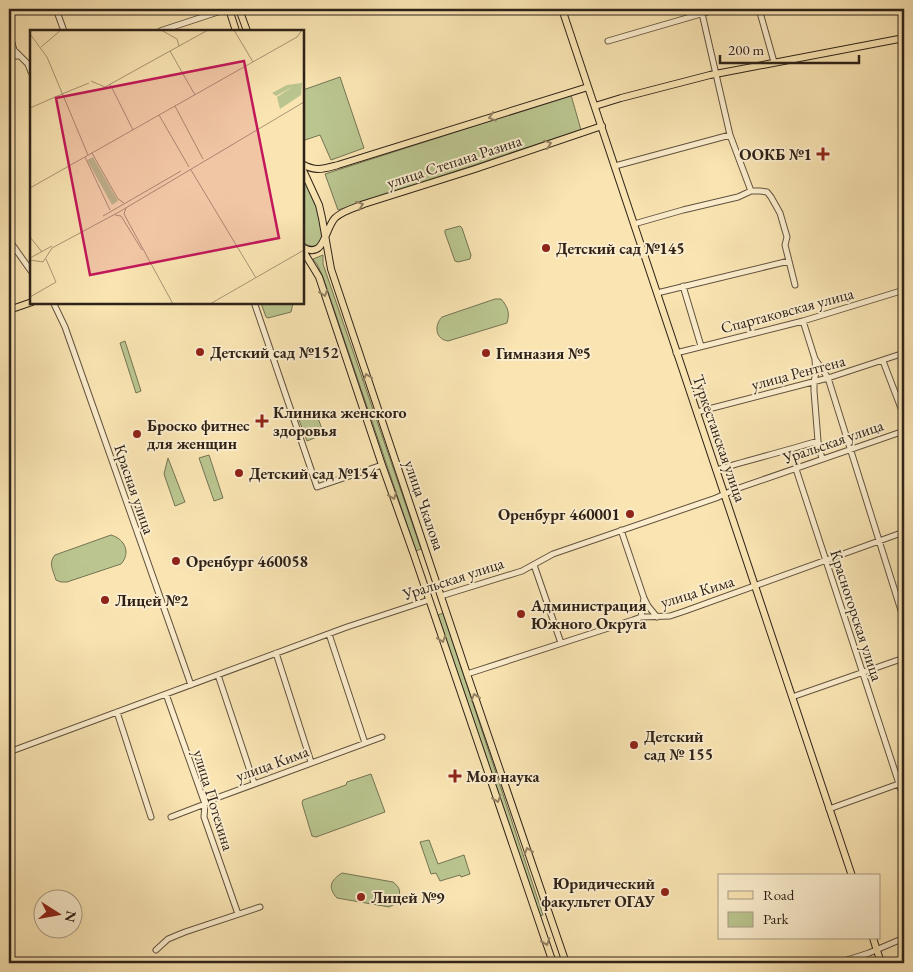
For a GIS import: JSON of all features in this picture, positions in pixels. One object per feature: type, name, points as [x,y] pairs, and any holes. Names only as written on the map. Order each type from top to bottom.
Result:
[{"type":"main road","points":[[228,9],[236,30]]},
{"type":"main road","points":[[239,9],[247,30]]},
{"type":"main road","name":"Туркестанская улица","points":[[562,9],[851,874]]},
{"type":"main road","points":[[595,106],[716,74],[904,38]]},
{"type":"main road","name":"улица Степана Разина","points":[[304,165],[319,170],[338,166],[588,87]]},
{"type":"main road","name":"улица Степана Разина","points":[[304,249],[311,251],[321,247],[329,228],[336,218],[349,210],[602,126]]},
{"type":"main road","name":"улица Чкалова","points":[[304,172],[319,205],[331,270],[566,963]]},
{"type":"main road","name":"улица Чкалова","points":[[304,251],[319,277],[553,963]]},
{"type":"main road","points":[[9,310],[30,303]]},
{"type":"main road","points":[[414,555],[426,551]]},
{"type":"main road","name":"Уральская улица","points":[[429,600],[441,596]]},
{"type":"main road","points":[[539,921],[550,917]]},
{"type":"main road","points":[[874,940],[881,963]]},
{"type":"street","points":[[56,9],[64,30]]},
{"type":"street","points":[[163,30],[228,9]]},
{"type":"street","points":[[608,41],[702,11],[718,9]]},
{"type":"street","points":[[759,9],[774,62]]},
{"type":"street","points":[[702,11],[730,135],[751,191]]},
{"type":"street","points":[[9,33],[14,49],[28,64],[30,69]]},
{"type":"street","points":[[9,55],[14,49]]},
{"type":"street","points":[[9,55],[19,56]]},
{"type":"street","points":[[614,166],[730,135]]},
{"type":"street","points":[[634,224],[738,197],[751,191],[767,192],[772,197],[780,213],[787,237],[785,245],[795,285]]},
{"type":"street","points":[[9,240],[30,270]]},
{"type":"street","points":[[657,293],[789,261]]},
{"type":"street","points":[[683,286],[700,346]]},
{"type":"street","name":"Спартаковская улица","points":[[676,352],[803,321],[904,290]]},
{"type":"street","name":"Красная улица","points":[[55,304],[65,327],[191,685]]},
{"type":"street","points":[[255,304],[317,487],[382,465]]},
{"type":"street","points":[[803,321],[816,372],[814,382],[818,441],[822,459]]},
{"type":"street","name":"улица Рентгена","points":[[697,412],[814,382],[904,353]]},
{"type":"street","points":[[814,359],[828,378],[904,620]]},
{"type":"street","points":[[883,361],[904,416]]},
{"type":"street","name":"Уральская улица","points":[[441,596],[522,571],[554,554],[904,431]]},
{"type":"street","points":[[716,470],[818,441]]},
{"type":"street","name":"Красногорская улица","points":[[796,468],[902,784],[904,799]]},
{"type":"street","points":[[621,530],[644,598],[648,606],[658,617]]},
{"type":"street","name":"улица Кима","points":[[467,674],[641,617],[670,616],[904,532]]},
{"type":"street","points":[[534,565],[561,643]]},
{"type":"street","points":[[641,617],[644,598]]},
{"type":"street","name":"Уральская улица","points":[[9,752],[276,653],[429,600]]},
{"type":"street","points":[[329,634],[365,743]]},
{"type":"street","points":[[276,653],[311,762]]},
{"type":"street","points":[[792,697],[904,658]]},
{"type":"street","points":[[218,675],[254,783]]},
{"type":"street","name":"улица Потехина","points":[[166,694],[205,804],[204,817],[238,914]]},
{"type":"street","points":[[117,712],[151,817]]},
{"type":"street","name":"улица Кима","points":[[171,817],[254,783],[382,737]]},
{"type":"street","points":[[829,809],[902,784]]},
{"type":"street","points":[[156,950],[168,939],[260,907]]},
{"type":"street","points":[[838,963],[904,938]]},
{"type":"green space","points":[[340,77],[364,148],[331,160],[320,135],[305,140],[304,90]]},
{"type":"green space","points":[[571,95],[581,130],[338,210],[325,174]]},
{"type":"green space","points":[[304,179],[317,210],[322,231],[321,239],[317,245],[308,245],[304,243]]},
{"type":"green space","points":[[460,226],[471,255],[470,259],[458,262],[455,261],[445,230]]},
{"type":"green space","points":[[323,255],[323,264],[421,549],[416,551],[323,277],[313,259]]},
{"type":"green space","points":[[495,299],[501,299],[507,307],[507,323],[448,341],[440,338],[437,328],[442,317]]},
{"type":"green space","points":[[262,304],[293,304],[291,312],[266,317]]},
{"type":"green space","points":[[125,341],[141,391],[136,393],[120,343]]},
{"type":"green space","points":[[316,413],[324,434],[307,441],[299,420]]},
{"type":"green space","points":[[209,455],[223,498],[214,501],[199,458]]},
{"type":"green space","points":[[168,458],[185,502],[175,506],[164,474]]},
{"type":"green space","points":[[111,535],[120,540],[125,547],[126,555],[121,564],[67,582],[56,580],[51,564],[55,555]]},
{"type":"green space","points":[[443,613],[543,915],[540,916],[438,615]]},
{"type":"green space","points":[[371,774],[385,812],[316,837],[312,836],[302,803],[303,800]]},
{"type":"green space","points":[[429,840],[438,864],[464,855],[470,874],[440,881],[436,873],[431,874],[420,842]]},
{"type":"green space","points":[[342,873],[393,882],[400,891],[397,903],[389,907],[337,898],[331,887],[335,878]]},
{"type":"place","name":"ООКБ №1","points":[[823,154]]},
{"type":"place","name":"Детский сад №145","points":[[546,248]]},
{"type":"place","name":"Детский сад №152","points":[[200,352]]},
{"type":"place","name":"Гимназия №5","points":[[486,353]]},
{"type":"place","name":"Клиника женского здоровья","points":[[262,421]]},
{"type":"place","name":"Броско фитнес для женщин","points":[[137,434]]},
{"type":"place","name":"Детский сад №154","points":[[239,473]]},
{"type":"place","name":"Оренбург 460001","points":[[630,514]]},
{"type":"place","name":"Оренбург 460058","points":[[176,561]]},
{"type":"place","name":"Лицей №2","points":[[105,600]]},
{"type":"place","name":"Администрация Южного Округа","points":[[521,614]]},
{"type":"place","name":"Детский сад № 155","points":[[634,745]]},
{"type":"place","name":"Моя наука","points":[[455,776]]},
{"type":"place","name":"Юридический факультет ОГАУ","points":[[665,892]]},
{"type":"place","name":"Лицей №9","points":[[361,897]]}]
